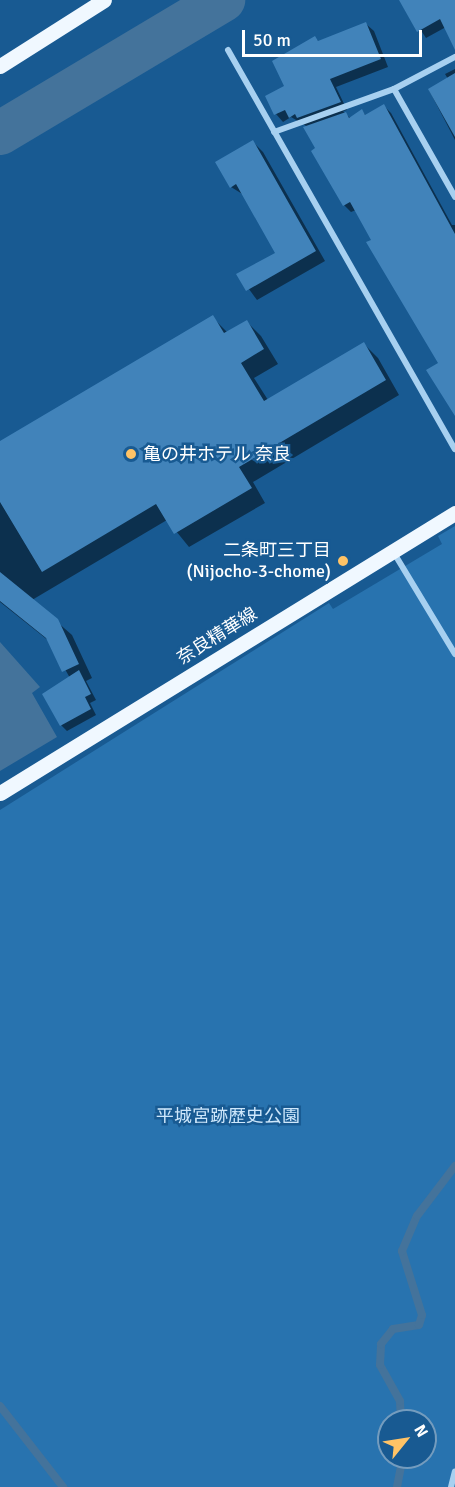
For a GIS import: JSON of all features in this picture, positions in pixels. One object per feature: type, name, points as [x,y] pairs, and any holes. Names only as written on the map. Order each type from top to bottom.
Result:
[{"type":"main road","points":[[0,66],[104,0]]},
{"type":"main road","name":"奈良精華線","points":[[0,793],[455,513]]},
{"type":"street","points":[[228,50],[455,449]]},
{"type":"street","points":[[274,132],[394,89],[455,57]]},
{"type":"street","points":[[394,89],[455,197]]},
{"type":"street","points":[[392,550],[455,654]]},
{"type":"street","points":[[451,1487],[455,1471]]},
{"type":"green space","name":"平城宮跡歴史公園","points":[[455,526],[455,1487],[0,1487],[0,810],[329,603],[333,609],[442,544],[438,536]]},
{"type":"shaded area","points":[[0,642],[40,687],[32,693],[57,737],[0,771]]},
{"type":"building","points":[[399,0],[455,0],[455,50],[440,19],[417,32]]},
{"type":"building","points":[[366,22],[381,59],[330,79],[341,102],[297,118],[295,114],[289,118],[285,110],[274,115],[265,96],[284,86],[272,61],[315,36],[318,41]]},
{"type":"building","points":[[455,73],[455,137],[428,89]]},
{"type":"building","points":[[384,104],[455,234],[455,416],[426,370],[438,363],[366,242],[371,240],[350,202],[343,206],[311,151],[315,148],[303,127],[346,112],[349,118],[362,109],[365,115]]},
{"type":"building","points":[[253,140],[316,251],[246,291],[236,274],[275,253],[236,184],[230,188],[215,162]]},
{"type":"building","name":"亀の井ホテル 奈良","points":[[213,315],[224,333],[247,320],[264,349],[241,363],[264,401],[364,342],[386,380],[239,467],[252,488],[174,534],[156,504],[42,572],[0,502],[0,441]]},
{"type":"building","points":[[0,572],[58,619],[79,664],[62,672],[46,638],[0,601]]},
{"type":"building","points":[[79,670],[91,694],[85,697],[91,709],[60,726],[42,694]]},
{"type":"waterway","points":[[0,133],[223,0]]},
{"type":"waterway","points":[[400,1409],[400,1401],[380,1365],[381,1344],[393,1329],[419,1325],[422,1315],[402,1251],[417,1216],[455,1166]]},
{"type":"waterway","points":[[0,1406],[63,1487]]},
{"type":"waterway","points":[[397,1487],[401,1469]]},
{"type":"place","name":"亀の井ホテル 奈良","points":[[131,454]]},
{"type":"place","name":"二条町三丁目 (Nijocho-3-chome)","points":[[343,561]]}]
